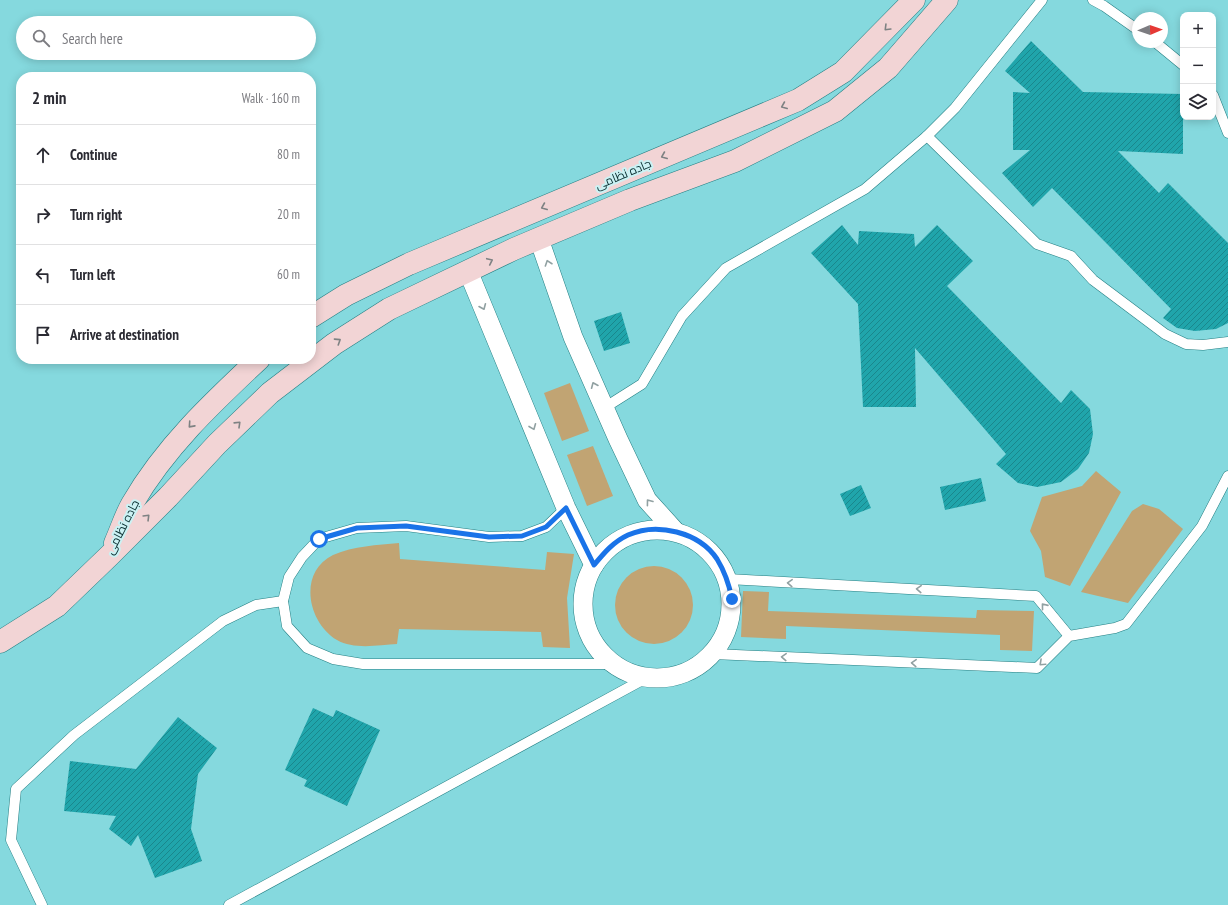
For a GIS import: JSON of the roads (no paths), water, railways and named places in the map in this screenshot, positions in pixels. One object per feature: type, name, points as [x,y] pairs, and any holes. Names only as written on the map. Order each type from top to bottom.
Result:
[{"type":"main road","name":"جاده نظامی","points":[[316,314],[346,295],[409,264],[798,100],[843,72],[914,0]]},
{"type":"main road","points":[[316,358],[334,344],[389,309],[468,271],[630,200],[735,161],[835,111],[888,68],[946,0]]},
{"type":"main road","name":"جاده نظامی","points":[[0,642],[57,606],[110,555],[132,504],[165,454],[202,412],[254,364]]},
{"type":"main road","points":[[110,555],[168,497],[217,444],[270,393],[308,364]]},
{"type":"street","points":[[539,239],[573,337],[604,408],[647,500],[675,531]]},
{"type":"street","points":[[468,271],[566,508],[594,565]]},
{"type":"street","points":[[652,529],[675,531],[698,541],[716,558],[728,579],[732,599],[731,618],[724,637],[713,654],[694,670],[671,678],[646,678],[628,674],[612,664],[597,648],[586,629],[582,607],[585,585],[594,565],[609,547],[629,534],[652,529]]},
{"type":"lane","points":[[604,408],[642,384],[682,316],[726,268],[865,189],[927,136],[955,108],[1042,0]]},
{"type":"lane","points":[[1093,0],[1132,26]]},
{"type":"lane","points":[[1162,48],[1180,63]]},
{"type":"lane","points":[[1216,102],[1228,132]]},
{"type":"lane","points":[[927,136],[1037,244],[1071,256],[1092,280],[1165,334],[1186,344],[1203,345],[1228,342]]},
{"type":"lane","points":[[713,654],[1037,668],[1069,636],[1115,628],[1126,624],[1202,526],[1228,476]]},
{"type":"lane","points":[[566,508],[546,527],[522,536],[489,537],[406,526],[357,528],[319,539],[302,557],[289,577],[283,601],[287,626],[307,648],[333,659],[363,664],[421,666],[612,664]]},
{"type":"lane","points":[[728,579],[1036,596],[1069,636]]},
{"type":"lane","points":[[42,905],[12,840],[16,789],[74,735],[223,621],[256,606],[283,601]]},
{"type":"lane","points":[[229,905],[646,678]]}]
